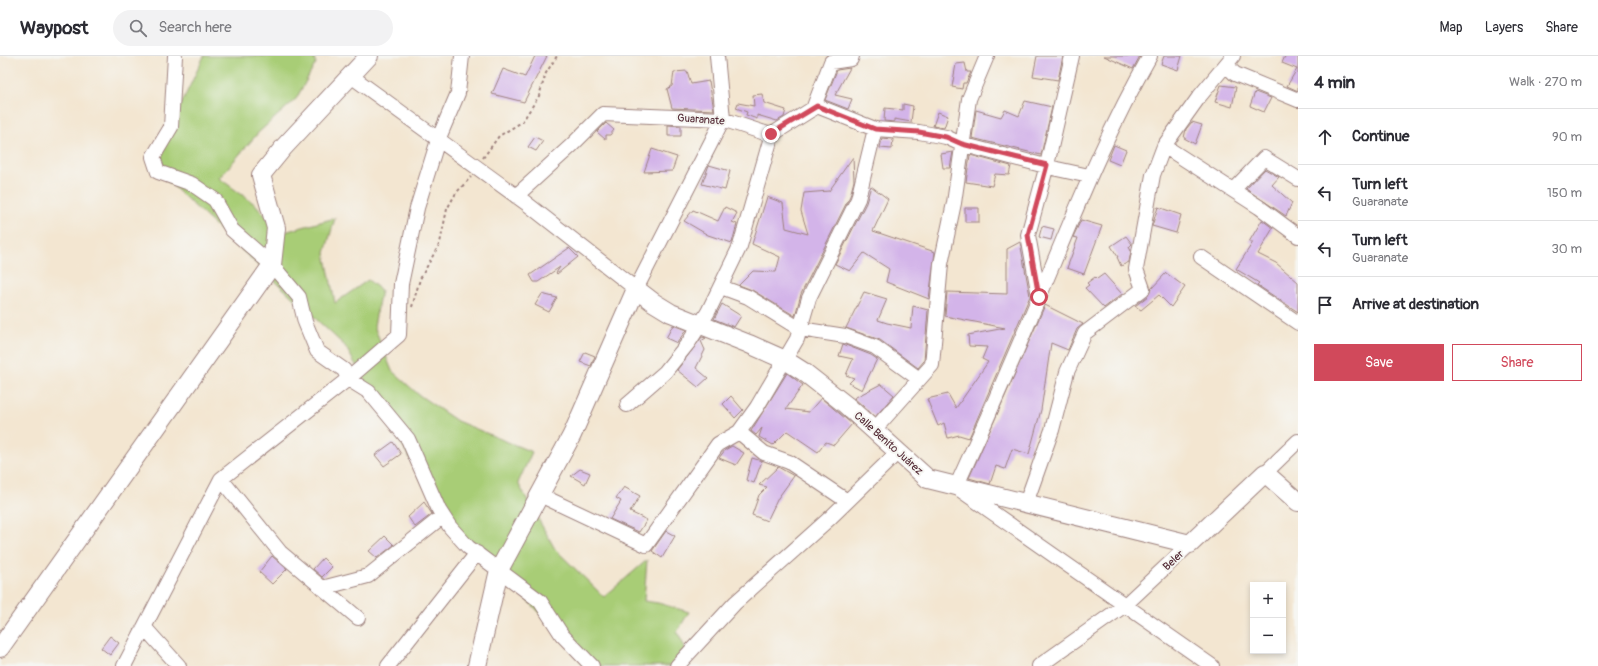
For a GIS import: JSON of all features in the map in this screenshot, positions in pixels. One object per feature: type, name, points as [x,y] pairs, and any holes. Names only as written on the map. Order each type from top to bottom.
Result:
[{"type":"main road","points":[[0,648],[272,265],[276,228],[261,176],[284,146],[352,76],[369,56]]},
{"type":"main road","points":[[477,666],[499,570],[572,435],[636,289]]},
{"type":"main road","name":"Calle Benito Juárez","points":[[636,289],[671,313],[785,360],[804,372],[846,405],[928,479],[1190,544]]},
{"type":"main road","points":[[1265,473],[1298,502]]},
{"type":"main road","name":"Beler","points":[[1190,544],[1265,473]]},
{"type":"street","points":[[175,56],[171,127],[153,157],[158,172],[192,184],[215,200],[232,230],[272,265],[299,297],[305,322],[317,351],[344,370],[348,379],[369,392],[408,439],[443,516],[468,547],[540,601],[562,634],[592,666]]},
{"type":"street","points":[[124,666],[146,628],[221,479],[348,379],[399,335],[401,284],[417,208],[438,140],[458,93],[462,56]]},
{"type":"street","points":[[352,76],[516,196],[636,289],[723,119],[718,56]]},
{"type":"street","points":[[813,109],[831,62],[851,59],[852,56]]},
{"type":"street","points":[[874,430],[932,366],[941,264],[954,203],[969,99],[987,56]]},
{"type":"street","points":[[1039,297],[1028,235],[1047,165],[1072,56]]},
{"type":"street","points":[[1150,56],[1124,101],[1089,176],[1039,297],[956,487],[1212,666]]},
{"type":"street","points":[[1231,59],[1230,68],[1235,74],[1298,100]]},
{"type":"street","points":[[1026,503],[1052,430],[1066,372],[1085,333],[1143,289],[1136,269],[1153,175],[1164,146],[1199,97],[1231,59]]},
{"type":"street","points":[[627,405],[665,372],[689,342],[721,287],[740,246],[772,134],[817,106],[875,129],[946,137],[962,144],[1089,176]]},
{"type":"street","name":"Guaranate","points":[[516,196],[571,146],[603,114],[723,119],[772,134]]},
{"type":"street","points":[[540,495],[646,545],[718,444],[739,432],[757,407],[797,339],[808,298],[858,199],[875,129]]},
{"type":"street","points":[[1164,146],[1233,190],[1298,236]]},
{"type":"street","points":[[1233,190],[1264,158],[1298,179]]},
{"type":"street","points":[[1201,257],[1278,311],[1298,323]]},
{"type":"street","points":[[721,287],[748,297],[800,329],[845,336],[875,348],[919,379]]},
{"type":"street","points":[[739,432],[764,453],[790,462],[847,501]]},
{"type":"street","name":"Beler","points":[[1265,473],[1298,441]]},
{"type":"street","points":[[677,666],[735,603],[847,501],[898,452]]},
{"type":"street","points":[[221,479],[280,552],[358,618]]},
{"type":"street","points":[[322,588],[368,576],[443,516]]},
{"type":"street","name":"Beler","points":[[1039,666],[1125,605],[1190,544]]},
{"type":"street","points":[[388,666],[477,553]]},
{"type":"street","points":[[146,628],[179,666]]},
{"type":"path","points":[[481,163],[486,152],[499,136],[522,122],[539,96],[546,73],[557,56]]},
{"type":"path","points":[[411,310],[420,279],[440,243],[447,209],[456,193],[474,174]]},
{"type":"green space","points":[[204,56],[313,56],[316,63],[296,99],[259,132],[219,178],[256,205],[281,233],[335,218],[325,253],[335,303],[368,280],[381,290],[374,326],[392,371],[419,395],[457,421],[532,452],[518,483],[555,549],[604,597],[647,560],[644,601],[658,603],[689,612],[677,632],[688,653],[688,666],[587,666],[573,646],[443,516],[345,346],[158,172],[168,132]]},
{"type":"building","points":[[535,56],[547,56],[524,102],[492,94],[503,69],[525,77]]},
{"type":"building","points":[[1037,56],[1063,56],[1058,80],[1033,76]]},
{"type":"building","points":[[1104,56],[1140,56],[1133,69]]},
{"type":"building","points":[[1164,56],[1182,56],[1178,70],[1161,64]]},
{"type":"building","points":[[1285,56],[1298,56],[1298,91],[1287,86],[1297,69],[1282,63]]},
{"type":"building","points":[[965,63],[967,72],[971,72],[966,83],[963,83],[962,89],[952,87],[956,64]]},
{"type":"building","points":[[850,68],[835,95],[852,99],[848,109],[825,100],[837,70]]},
{"type":"building","points":[[687,71],[691,84],[709,81],[714,110],[672,108],[667,89],[672,86],[674,72]]},
{"type":"building","points":[[1221,85],[1236,87],[1232,107],[1215,102]]},
{"type":"building","points":[[1255,92],[1271,98],[1264,112],[1250,106]]},
{"type":"building","points":[[762,94],[764,103],[786,110],[784,117],[777,121],[757,115],[757,119],[746,115],[747,112],[736,108],[738,103],[754,106],[753,95]]},
{"type":"building","points":[[1025,101],[1052,107],[1041,155],[972,138],[976,110],[1001,117],[1005,110],[1019,116]]},
{"type":"building","points":[[903,104],[913,106],[911,122],[894,119],[894,122],[884,121],[885,108],[903,110]]},
{"type":"building","points":[[938,112],[948,116],[944,128],[933,126]]},
{"type":"building","points":[[1192,122],[1202,125],[1195,144],[1184,138],[1186,129]]},
{"type":"building","points":[[606,123],[614,130],[610,135],[606,135],[606,140],[597,132]]},
{"type":"building","points":[[668,125],[681,126],[681,136],[668,136]]},
{"type":"building","points":[[535,137],[543,141],[536,151],[528,147]]},
{"type":"building","points":[[882,138],[893,139],[892,149],[880,148]]},
{"type":"building","points":[[1114,145],[1126,150],[1120,165],[1108,160]]},
{"type":"building","points":[[652,149],[677,157],[672,171],[644,172]]},
{"type":"building","points":[[953,152],[950,168],[943,168],[941,154]]},
{"type":"building","points":[[970,155],[1011,166],[1009,175],[995,174],[992,186],[966,182]]},
{"type":"building","points":[[853,157],[854,181],[850,196],[801,294],[795,316],[752,290],[739,285],[753,271],[776,272],[780,257],[752,244],[767,197],[783,203],[786,228],[808,234],[801,211],[804,193],[829,191]]},
{"type":"building","points":[[709,165],[730,171],[725,190],[702,184]]},
{"type":"building","points":[[1265,169],[1279,177],[1272,185],[1292,203],[1286,216],[1246,189]]},
{"type":"building","points":[[871,186],[888,199],[873,231],[935,252],[929,299],[886,282],[889,269],[864,253],[850,271],[835,264],[866,203]]},
{"type":"building","points":[[725,207],[737,213],[732,222],[737,224],[732,243],[708,235],[684,221],[693,210],[718,221]]},
{"type":"building","points":[[1158,207],[1181,215],[1176,233],[1152,226]]},
{"type":"building","points":[[965,208],[979,208],[979,222],[965,222]]},
{"type":"building","points":[[1081,220],[1102,226],[1084,274],[1067,268],[1078,238],[1073,237]]},
{"type":"building","points":[[1262,220],[1273,228],[1258,254],[1276,263],[1298,282],[1298,312],[1257,285],[1259,283],[1236,269],[1253,242],[1249,242]]},
{"type":"building","points":[[1042,226],[1054,229],[1051,240],[1039,237]]},
{"type":"building","points":[[1126,236],[1132,244],[1129,247],[1131,251],[1129,262],[1121,266],[1118,257],[1111,246]]},
{"type":"building","points":[[1020,242],[1030,296],[969,438],[959,435],[948,438],[944,423],[938,426],[927,399],[948,394],[956,408],[988,362],[982,359],[987,347],[969,346],[968,335],[1005,328],[945,316],[947,292],[1007,294],[1007,249]]},
{"type":"building","points":[[569,248],[578,257],[557,274],[556,273],[560,267],[538,282],[534,282],[530,275]]},
{"type":"building","points":[[1166,273],[1185,287],[1171,307],[1159,295],[1141,310],[1135,306],[1148,296],[1151,289]]},
{"type":"building","points":[[1104,274],[1122,294],[1104,308],[1085,288],[1089,285],[1087,283],[1095,277],[1097,279]]},
{"type":"building","points":[[864,292],[887,299],[878,320],[887,323],[911,328],[913,306],[928,310],[924,361],[918,368],[880,340],[846,328]]},
{"type":"building","points":[[542,294],[557,298],[549,312],[535,305]]},
{"type":"building","points":[[722,304],[741,316],[734,327],[714,319]]},
{"type":"building","points":[[1045,305],[1083,324],[1077,329],[1068,350],[1051,343],[1041,410],[1029,454],[1012,449],[1005,469],[996,466],[990,484],[969,478]]},
{"type":"building","points":[[673,325],[686,330],[677,343],[666,338]]},
{"type":"building","points":[[702,337],[706,338],[701,341],[705,350],[696,368],[708,378],[698,387],[677,370]]},
{"type":"building","points":[[843,344],[871,355],[877,359],[862,390],[849,383],[854,378],[846,375],[853,359],[839,356]]},
{"type":"building","points":[[585,352],[595,356],[591,366],[580,362]]},
{"type":"building","points":[[787,373],[803,385],[786,409],[809,412],[821,398],[852,424],[834,445],[826,442],[818,452],[787,431],[773,445],[759,437],[762,428],[756,435],[751,431]]},
{"type":"building","points":[[881,384],[894,395],[875,417],[854,398]]},
{"type":"building","points":[[731,396],[743,410],[735,418],[723,404]]},
{"type":"building","points":[[393,442],[401,454],[384,466],[375,455]]},
{"type":"building","points":[[732,446],[744,453],[736,465],[719,458],[725,450]]},
{"type":"building","points":[[752,458],[762,461],[754,483],[746,480]]},
{"type":"building","points":[[778,467],[794,476],[778,498],[767,521],[752,515],[759,495],[767,487],[759,485]]},
{"type":"building","points":[[580,469],[590,473],[585,484],[571,476]]},
{"type":"building","points":[[624,487],[640,496],[630,512],[647,520],[639,532],[610,519],[621,501],[616,498]]},
{"type":"building","points":[[424,502],[432,514],[415,527],[408,517]]},
{"type":"building","points":[[666,531],[675,536],[662,558],[652,551]]},
{"type":"building","points":[[385,536],[394,545],[377,558],[369,551]]},
{"type":"building","points":[[272,556],[287,569],[272,584],[259,572]]},
{"type":"building","points":[[323,558],[332,567],[322,577],[313,569]]},
{"type":"building","points":[[110,636],[119,643],[110,655],[101,648]]},
{"type":"route","points":[[771,134],[817,106],[875,129],[919,132],[946,137],[962,144],[1047,165],[1028,235],[1039,297]]}]
